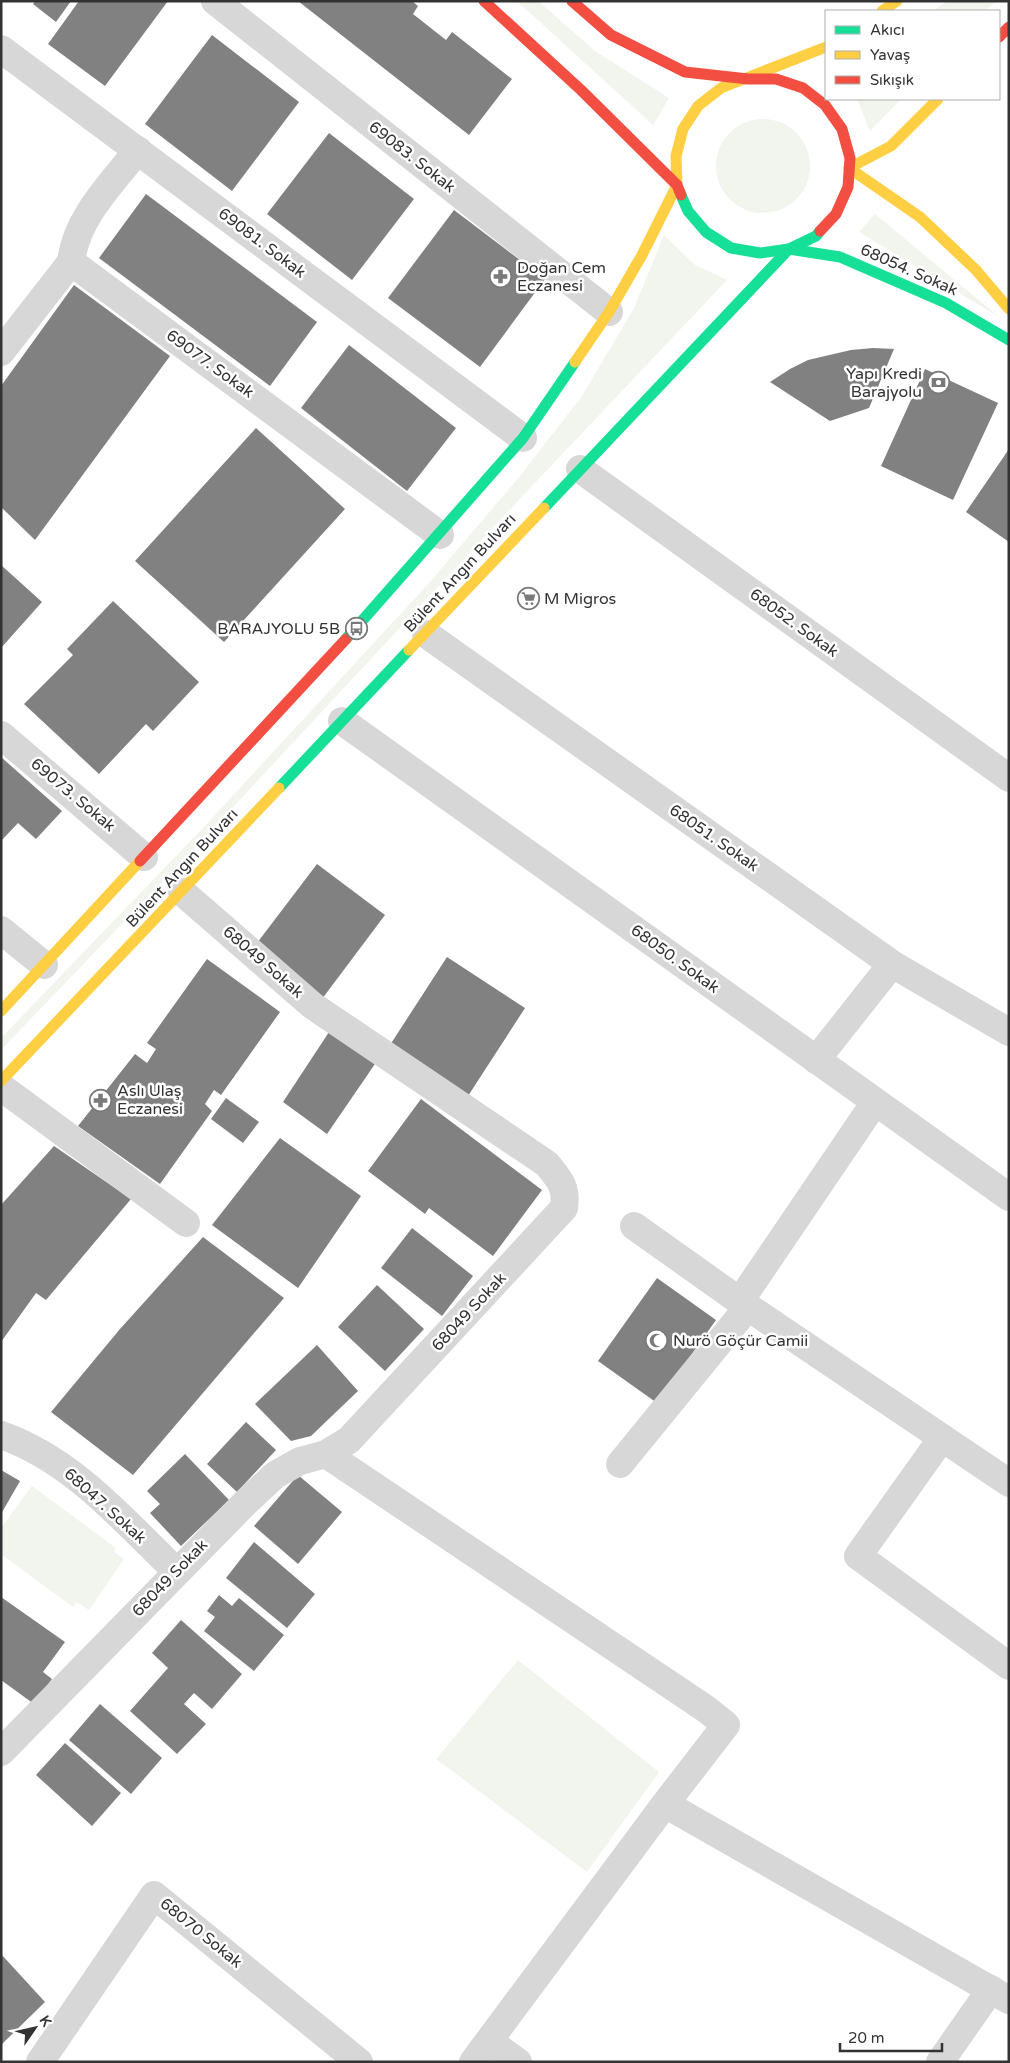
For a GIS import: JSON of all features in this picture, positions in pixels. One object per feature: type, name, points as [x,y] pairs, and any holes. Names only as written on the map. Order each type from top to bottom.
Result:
[{"type":"main road","points":[[484,1],[581,90],[677,185]]},
{"type":"main road","points":[[572,1],[610,35],[685,72],[748,79],[776,79],[803,88],[825,105],[842,129],[850,158],[849,168]]},
{"type":"main road","points":[[884,10],[897,1]]},
{"type":"main road","points":[[1000,36],[1009,27]]},
{"type":"main road","points":[[790,249],[760,253],[731,248],[706,232],[688,211],[677,185],[676,156],[683,129],[698,106],[721,88],[825,47]]},
{"type":"main road","points":[[849,168],[891,146],[937,100]]},
{"type":"main road","name":"Bülent Angın Bulvarı","points":[[1,1080],[182,892],[790,249],[816,236],[836,214],[848,187],[849,168]]},
{"type":"main road","name":"68054. Sokak","points":[[849,168],[920,217],[976,270],[1009,309]]},
{"type":"main road","points":[[1,1011],[356,629],[523,438],[609,312],[642,255],[677,185]]},
{"type":"main road","name":"68054. Sokak","points":[[790,249],[840,257],[946,303],[1009,340]]},
{"type":"street","name":"69083. Sokak","points":[[215,1],[609,312]]},
{"type":"street","name":"69081. Sokak","points":[[1,48],[523,438]]},
{"type":"street","points":[[6,336],[71,262],[73,248],[83,222],[138,150]]},
{"type":"street","name":"69077. Sokak","points":[[71,262],[440,535]]},
{"type":"street","name":"68052. Sokak","points":[[580,469],[1009,778]]},
{"type":"street","name":"68051. Sokak","points":[[426,634],[892,964],[1009,1032]]},
{"type":"street","name":"68050. Sokak","points":[[342,721],[1009,1197]]},
{"type":"street","name":"69073. Sokak","points":[[1,734],[144,857]]},
{"type":"street","name":"68049 Sokak","points":[[1,1752],[246,1502],[275,1475],[300,1461],[326,1454],[349,1440],[564,1208],[566,1195],[562,1182],[547,1164],[313,1006],[182,892]]},
{"type":"street","points":[[1,930],[44,965]]},
{"type":"street","points":[[816,1060],[892,964]]},
{"type":"street","points":[[1,1087],[186,1223]]},
{"type":"street","points":[[620,1464],[744,1304],[875,1102]]},
{"type":"street","points":[[634,1226],[744,1304],[1009,1483]]},
{"type":"street","name":"68047. Sokak","points":[[1,1435],[33,1449],[80,1480],[177,1572]]},
{"type":"street","points":[[942,1438],[858,1556],[1009,1666]]},
{"type":"street","points":[[326,1454],[706,1709],[726,1725],[481,2051],[518,2062]]},
{"type":"street","points":[[665,1804],[1000,1995],[940,2062]]},
{"type":"street","name":"68070 Sokak","points":[[40,2062],[154,1895],[359,2062]]},
{"type":"shaded area","points":[[517,1],[538,1],[595,51],[669,98],[653,125]]},
{"type":"shaded area","points":[[948,1],[996,1],[987,10],[934,10]]},
{"type":"shaded area","points":[[857,100],[900,100],[870,131]]},
{"type":"shaded area","points":[[763,119],[781,123],[796,133],[806,148],[810,166],[806,184],[796,199],[781,209],[763,213],[745,209],[730,199],[720,184],[716,166],[720,148],[730,133],[745,123]]},
{"type":"shaded area","points":[[875,214],[999,317],[859,232]]},
{"type":"shaded area","points":[[664,235],[695,265],[727,280],[531,487],[208,834],[1,1050],[1,1038],[202,829],[430,582],[520,476],[582,396],[634,308]]},
{"type":"shaded area","points":[[32,1486],[116,1548],[114,1552],[124,1559],[89,1610],[77,1602],[73,1607],[1,1554],[1,1528]]},
{"type":"shaded area","points":[[518,1660],[659,1772],[587,1872],[436,1759]]},
{"type":"building","points":[[35,1],[71,1],[56,22],[33,4]]},
{"type":"building","points":[[79,1],[168,1],[105,86],[48,44]]},
{"type":"building","points":[[298,1],[412,1],[418,6],[413,14],[446,40],[452,32],[512,79],[469,135]]},
{"type":"building","points":[[212,35],[299,102],[232,191],[145,124]]},
{"type":"building","points":[[329,133],[414,199],[352,280],[267,214]]},
{"type":"building","points":[[146,194],[317,322],[270,386],[99,258]]},
{"type":"building","points":[[454,210],[545,279],[480,367],[388,298]]},
{"type":"building","points":[[74,285],[170,356],[35,540],[1,507],[1,386]]},
{"type":"building","points":[[349,345],[456,428],[407,491],[301,408]]},
{"type":"building","points":[[894,349],[869,408],[830,421],[770,382],[808,360],[851,350]]},
{"type":"building","points":[[925,369],[998,403],[953,500],[881,466]]},
{"type":"building","points":[[256,428],[345,509],[224,642],[135,561]]},
{"type":"building","points":[[1009,449],[1009,542],[966,512]]},
{"type":"building","points":[[1,565],[42,602],[1,648]]},
{"type":"building","points":[[113,601],[199,682],[153,731],[146,724],[99,774],[24,704],[73,655],[67,649]]},
{"type":"building","points":[[1,757],[62,811],[36,839],[18,823],[1,841]]},
{"type":"building","points":[[317,864],[385,915],[322,999],[254,947]]},
{"type":"building","points":[[447,957],[525,1008],[468,1096],[390,1045]]},
{"type":"building","points":[[207,959],[280,1012],[221,1095],[214,1090],[205,1104],[212,1111],[160,1184],[78,1126],[135,1054],[147,1063],[156,1049],[147,1043]]},
{"type":"building","points":[[331,1029],[377,1061],[327,1134],[283,1102]]},
{"type":"building","points":[[226,1098],[259,1122],[243,1143],[211,1119]]},
{"type":"building","points":[[421,1099],[542,1190],[493,1256],[429,1208],[425,1214],[368,1171]]},
{"type":"building","points":[[280,1138],[361,1196],[298,1288],[212,1225]]},
{"type":"building","points":[[54,1146],[131,1199],[46,1300],[36,1293],[1,1342],[1,1205]]},
{"type":"building","points":[[412,1228],[473,1276],[442,1316],[381,1268]]},
{"type":"building","points":[[203,1237],[284,1298],[133,1475],[51,1412],[120,1329]]},
{"type":"building","name":"Nurö Göçür Camii","points":[[657,1278],[716,1320],[657,1403],[598,1361]]},
{"type":"building","points":[[377,1285],[424,1329],[385,1371],[338,1327]]},
{"type":"building","points":[[317,1345],[358,1391],[311,1436],[291,1441],[255,1404]]},
{"type":"building","points":[[246,1422],[276,1450],[237,1492],[207,1464]]},
{"type":"building","points":[[185,1454],[229,1500],[181,1546],[150,1513],[160,1504],[147,1491]]},
{"type":"building","points":[[1,1470],[20,1481],[1,1514]]},
{"type":"building","points":[[298,1475],[342,1512],[298,1564],[254,1526]]},
{"type":"building","points":[[254,1542],[315,1594],[287,1628],[226,1578]]},
{"type":"building","points":[[219,1595],[232,1606],[239,1598],[284,1635],[254,1671],[204,1631],[215,1617],[207,1611]]},
{"type":"building","points":[[1,1597],[65,1642],[43,1672],[52,1679],[34,1704],[1,1680]]},
{"type":"building","points":[[181,1620],[242,1674],[212,1709],[194,1693],[184,1704],[206,1724],[177,1754],[130,1711],[168,1668],[152,1653]]},
{"type":"building","points":[[100,1704],[162,1758],[131,1794],[69,1740]]},
{"type":"building","points":[[65,1743],[121,1793],[92,1826],[36,1775]]},
{"type":"building","points":[[1,1954],[45,2002],[1,2045]]},
{"type":"traffic: fast","points":[[681,195],[688,211],[706,232],[731,248],[760,253],[789,249],[840,257],[946,303],[1009,340]]},
{"type":"traffic: fast","points":[[544,508],[789,249],[816,236],[820,231]]},
{"type":"traffic: fast","points":[[346,639],[523,438],[575,362]]},
{"type":"traffic: fast","points":[[279,788],[409,650]]},
{"type":"traffic: slow","points":[[884,10],[897,1]]},
{"type":"traffic: slow","points":[[575,362],[609,312],[642,255],[677,185],[676,156],[683,129],[698,106],[721,88],[825,47]]},
{"type":"traffic: slow","points":[[849,168],[891,146],[937,100]]},
{"type":"traffic: slow","points":[[849,168],[920,217],[976,270],[1009,309]]},
{"type":"traffic: slow","points":[[409,650],[544,508]]},
{"type":"traffic: slow","points":[[1,1081],[279,788]]},
{"type":"traffic: slow","points":[[1,1011],[140,861]]},
{"type":"traffic: jam","points":[[484,1],[581,90],[677,185],[681,195]]},
{"type":"traffic: jam","points":[[572,1],[611,35],[685,72],[748,79],[776,79],[803,88],[825,105],[842,129],[850,158],[848,187],[836,214],[820,231]]},
{"type":"traffic: jam","points":[[1000,36],[1009,27]]},
{"type":"traffic: jam","points":[[140,861],[346,639]]},
{"type":"place","name":"Doğan Cem Eczanesi","points":[[501,277]]},
{"type":"place","name":"Yapı Kredi Barajyolu","points":[[938,383]]},
{"type":"place","name":"M Migros","points":[[528,599]]},
{"type":"place","name":"BARAJYOLU 5B","points":[[356,629]]},
{"type":"place","name":"Aslı Ulaş Eczanesi","points":[[101,1100]]},
{"type":"place","name":"Nurö Göçür Camii","points":[[657,1341]]}]
